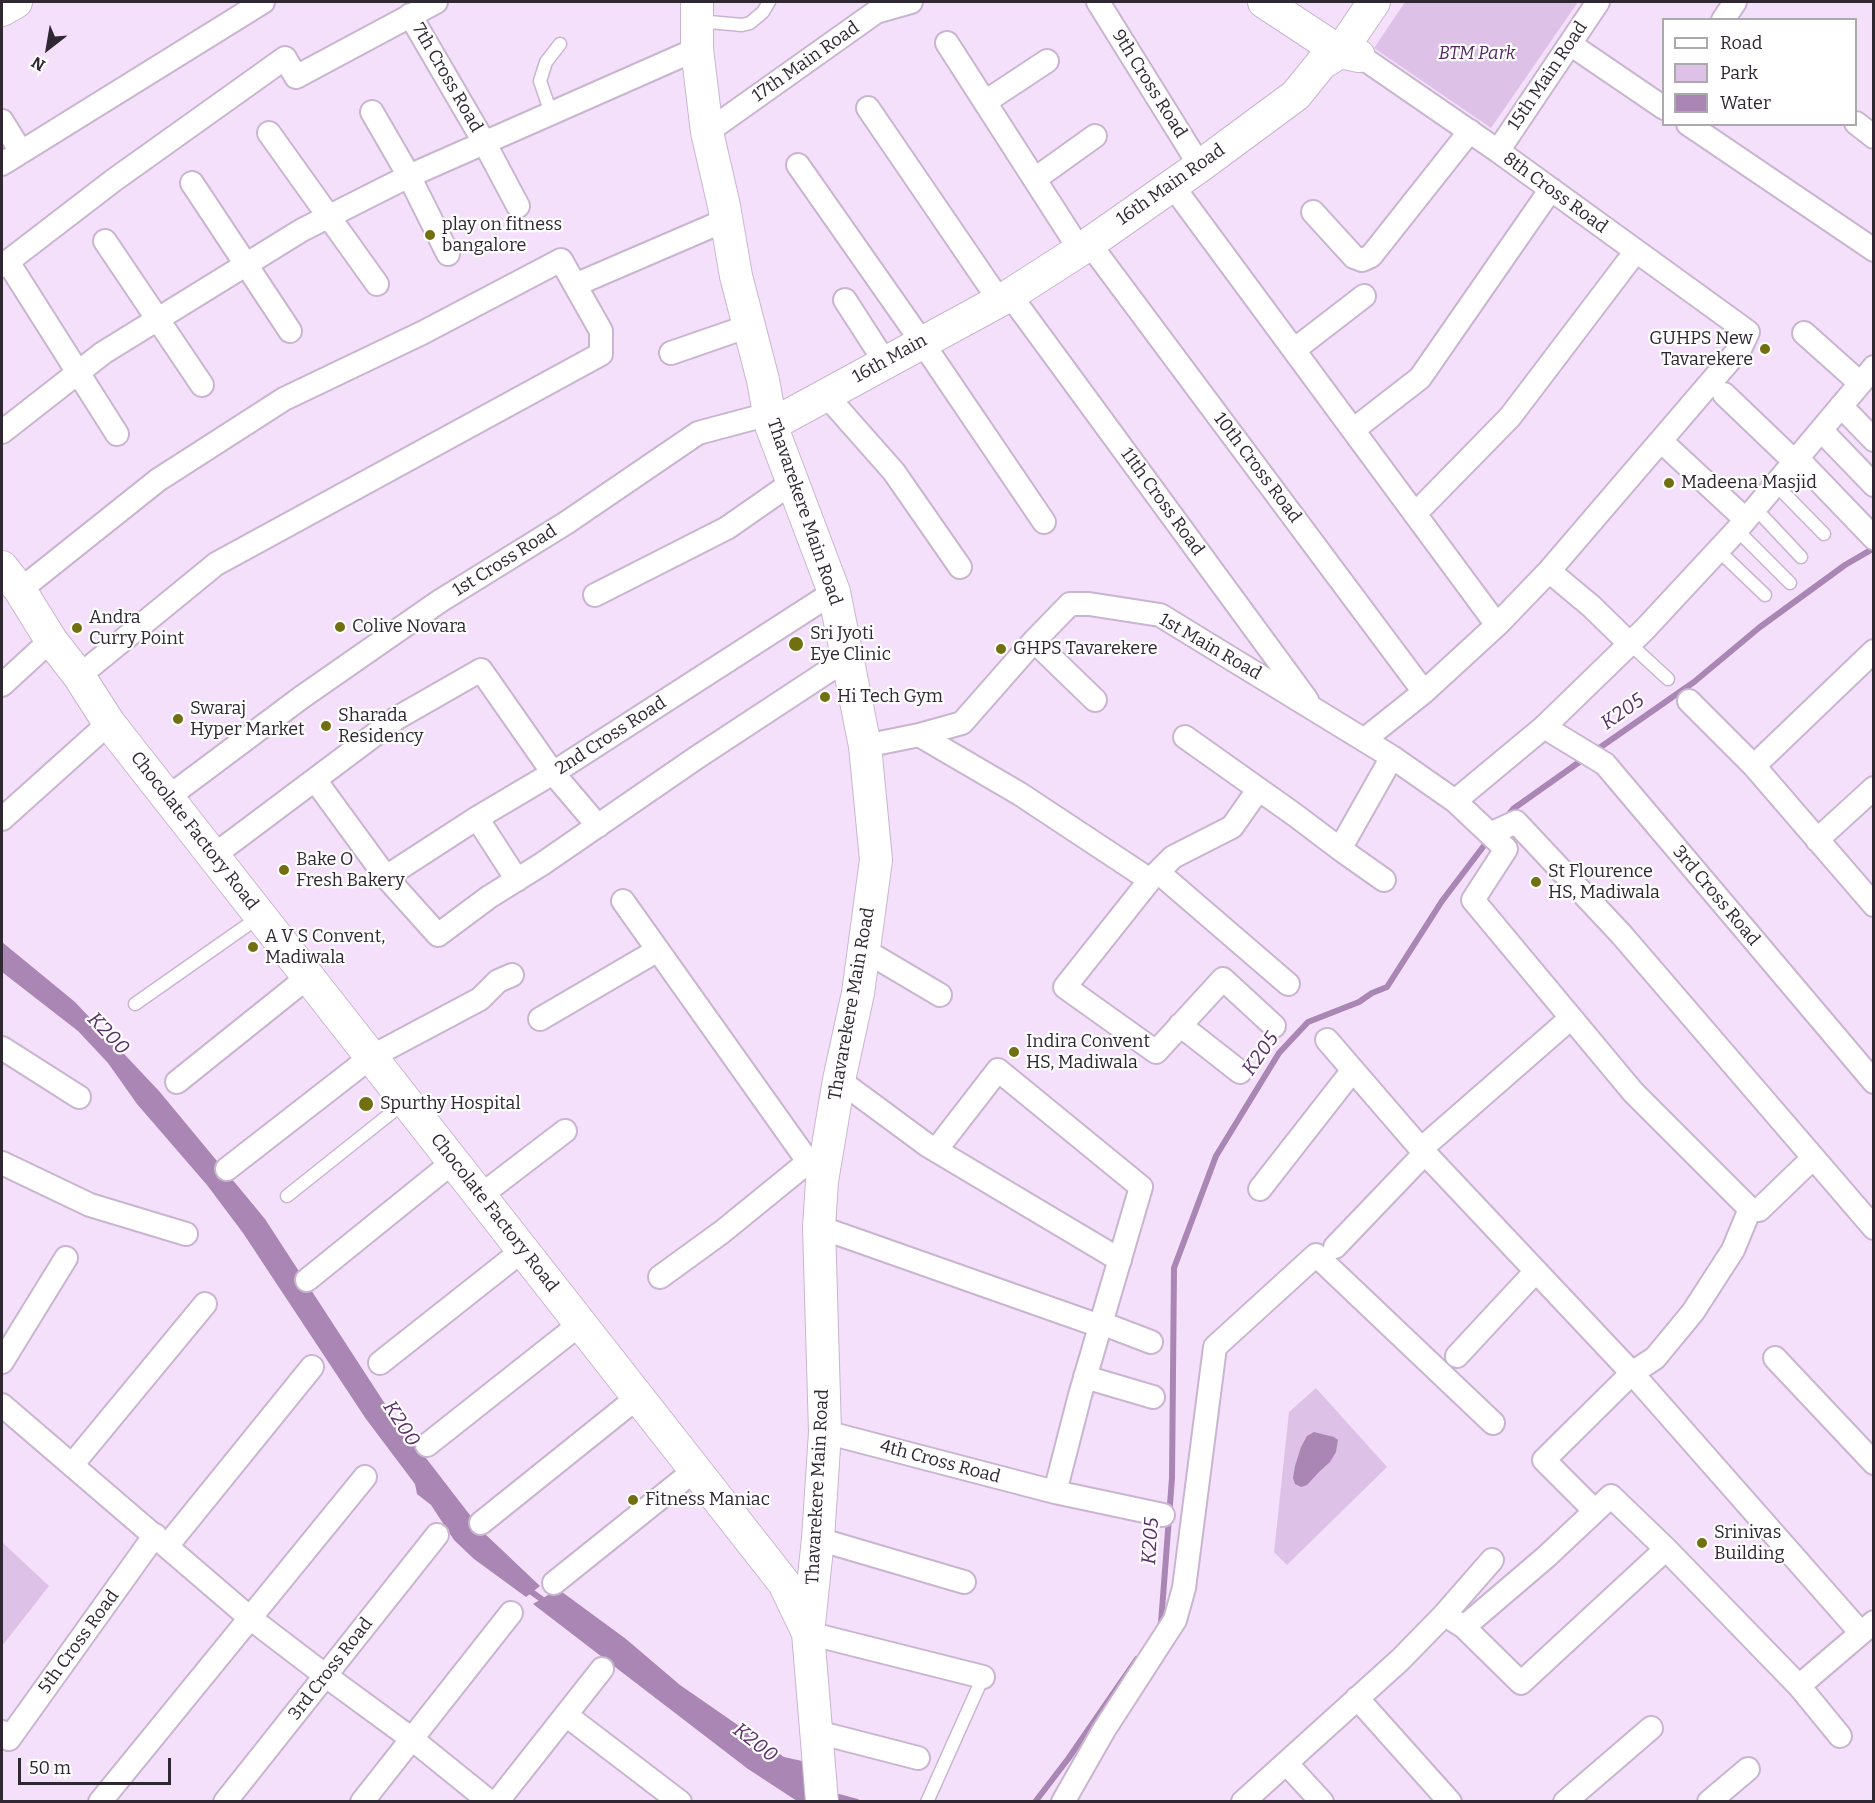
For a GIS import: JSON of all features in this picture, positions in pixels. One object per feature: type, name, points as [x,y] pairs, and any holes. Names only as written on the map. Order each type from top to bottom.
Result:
[{"type":"main road","points":[[2,10],[16,2]]},
{"type":"main road","name":"8th Cross Road","points":[[1264,2],[1339,47]]},
{"type":"main road","name":"8th Cross Road","points":[[1295,2],[1339,47]]},
{"type":"main road","name":"16th Main Road","points":[[1339,47],[1353,2]]},
{"type":"main road","name":"16th Main Road","points":[[1004,297],[1085,246],[1200,166],[1296,95],[1339,47],[1374,2]]},
{"type":"main road","name":"Thavarekere Main Road","points":[[697,24],[707,132],[736,276],[770,420],[834,591],[865,746],[876,860],[858,993],[839,1080],[815,1172],[819,1227],[825,1432],[818,1539],[808,1633]]},
{"type":"main road","name":"16th Main","points":[[770,420],[826,395],[1004,297]]},
{"type":"main road","name":"Chocolate Factory Road","points":[[11,578],[109,723],[784,1583],[808,1633]]},
{"type":"main road","points":[[808,1633],[822,1802]]},
{"type":"street","points":[[2,164],[263,2]]},
{"type":"street","points":[[117,434],[5,264],[114,180],[285,58],[296,77],[436,2]]},
{"type":"street","name":"17th Main Road","points":[[707,132],[872,7],[911,2]]},
{"type":"street","name":"9th Cross Road","points":[[1098,2],[1200,166]]},
{"type":"street","name":"15th Main Road","points":[[1498,151],[1598,2]]},
{"type":"street","points":[[1724,18],[1735,2]]},
{"type":"street","name":"7th Cross Road","points":[[410,15],[484,142],[518,206]]},
{"type":"street","points":[[2,432],[103,353],[245,264],[329,216],[409,176],[551,112],[697,24]]},
{"type":"street","name":"10th Cross Road","points":[[947,43],[1035,179],[1424,693]]},
{"type":"street","points":[[1570,44],[1662,107]]},
{"type":"street","name":"8th Cross Road","points":[[1339,47],[1498,151],[1748,332],[1741,347],[1661,441]]},
{"type":"street","points":[[985,102],[1047,61]]},
{"type":"street","name":"11th Cross Road","points":[[868,108],[1004,297],[1314,709]]},
{"type":"street","points":[[372,112],[409,176],[448,254]]},
{"type":"street","points":[[2,121],[21,152]]},
{"type":"street","points":[[1857,124],[1874,137]]},
{"type":"street","points":[[1691,126],[1874,250]]},
{"type":"street","points":[[1314,212],[1354,257],[1362,260],[1371,256],[1470,132]]},
{"type":"street","points":[[269,133],[377,284]]},
{"type":"street","points":[[1035,179],[1095,136]]},
{"type":"street","points":[[798,165],[1044,522]]},
{"type":"street","points":[[192,183],[290,331]]},
{"type":"street","points":[[1172,185],[1497,625]]},
{"type":"street","points":[[1353,430],[1420,378],[1551,189]]},
{"type":"street","points":[[575,285],[726,220]]},
{"type":"street","points":[[105,241],[202,385]]},
{"type":"street","points":[[1415,514],[1510,417],[1636,251]]},
{"type":"street","points":[[11,578],[284,399],[422,333],[561,260],[601,331],[601,354],[216,564],[79,676]]},
{"type":"street","points":[[1294,350],[1364,296]]},
{"type":"street","points":[[845,300],[885,363]]},
{"type":"street","points":[[671,353],[749,326]]},
{"type":"street","points":[[1455,801],[1544,727],[1630,644],[1746,519],[1867,375],[1804,333]]},
{"type":"street","points":[[1724,394],[1796,459],[1874,538]]},
{"type":"street","points":[[826,395],[894,472],[960,567]]},
{"type":"street","points":[[1841,406],[1874,440]]},
{"type":"street","name":"1st Cross Road","points":[[167,798],[302,697],[440,601],[566,523],[698,433],[770,420]]},
{"type":"street","points":[[1821,430],[1874,485]]},
{"type":"street","points":[[1365,739],[1424,693],[1497,625],[1549,571],[1661,441],[1746,519]]},
{"type":"street","points":[[595,595],[727,528],[793,483]]},
{"type":"street","points":[[1549,571],[1591,606],[1630,644]]},
{"type":"street","name":"2nd Cross Road","points":[[386,877],[553,773],[834,591]]},
{"type":"street","name":"1st Main Road","points":[[865,746],[962,723],[1070,604],[1089,604],[1160,615],[1392,757],[1455,801],[1506,849],[1473,900],[1571,1018]]},
{"type":"street","points":[[2,685],[51,640]]},
{"type":"street","points":[[1034,641],[1095,700]]},
{"type":"street","points":[[1754,766],[1874,651]]},
{"type":"street","points":[[315,780],[386,877],[438,934],[489,897],[848,658]]},
{"type":"street","points":[[213,856],[397,718],[481,670],[553,773],[598,826]]},
{"type":"street","points":[[1689,701],[1754,766],[1874,905]]},
{"type":"street","points":[[2,819],[109,723]]},
{"type":"street","name":"3rd Cross Road","points":[[1544,727],[1605,764],[1873,1082]]},
{"type":"street","points":[[919,735],[1154,876],[1288,984]]},
{"type":"street","points":[[1185,737],[1384,880]]},
{"type":"street","points":[[1340,849],[1392,757]]},
{"type":"street","points":[[1817,840],[1874,788]]},
{"type":"street","points":[[1258,790],[1232,827],[1173,857],[1154,876],[1065,987],[1156,1052],[1223,979],[1274,1026]]},
{"type":"street","points":[[477,819],[517,880]]},
{"type":"street","points":[[1490,834],[1516,822],[1621,934],[1874,1228]]},
{"type":"street","points":[[623,901],[815,1172],[722,1232],[660,1277]]},
{"type":"street","points":[[540,1019],[658,950]]},
{"type":"street","points":[[864,950],[940,995]]},
{"type":"street","points":[[227,1169],[371,1057],[480,999],[498,981],[512,975]]},
{"type":"street","points":[[177,1082],[308,977]]},
{"type":"street","points":[[1335,1247],[1423,1150],[1571,1018],[1633,1092],[1750,1209],[1759,1210],[1813,1158]]},
{"type":"street","points":[[1180,1025],[1240,1072]]},
{"type":"street","points":[[1327,1040],[1423,1150],[1867,1628],[1799,1686]]},
{"type":"street","points":[[2,1048],[79,1097]]},
{"type":"street","points":[[936,1150],[998,1070],[1141,1187],[1085,1377],[1055,1492]]},
{"type":"street","points":[[1260,1189],[1353,1070]]},
{"type":"street","points":[[839,1080],[936,1150],[1120,1260]]},
{"type":"street","points":[[480,1196],[565,1131]]},
{"type":"street","points":[[307,1280],[453,1162]]},
{"type":"street","points":[[2,1163],[90,1205],[186,1234]]},
{"type":"street","points":[[1595,1511],[1544,1460],[1632,1373],[1654,1358],[1693,1312],[1733,1250],[1750,1209]]},
{"type":"street","points":[[819,1227],[1151,1342]]},
{"type":"street","points":[[380,1363],[523,1250]]},
{"type":"street","points":[[1063,1802],[1104,1730],[1175,1620],[1184,1588],[1215,1347],[1316,1255],[1493,1423]]},
{"type":"street","points":[[2,1362],[66,1258]]},
{"type":"street","points":[[1457,1356],[1536,1271]]},
{"type":"street","points":[[72,1465],[204,1304]]},
{"type":"street","points":[[428,1445],[580,1324]]},
{"type":"street","points":[[1775,1358],[1874,1463]]},
{"type":"street","points":[[161,1540],[312,1367]]},
{"type":"street","points":[[1085,1377],[1153,1397]]},
{"type":"street","points":[[481,1522],[638,1397]]},
{"type":"street","points":[[2,1405],[250,1618],[412,1739],[490,1802]]},
{"type":"street","name":"4th Cross Road","points":[[825,1432],[1055,1492],[1163,1515]]},
{"type":"street","points":[[554,1583],[695,1470]]},
{"type":"street","points":[[100,1802],[365,1477]]},
{"type":"street","points":[[1464,1627],[1546,1557],[1611,1496],[1666,1549],[1799,1686],[1840,1736]]},
{"type":"street","name":"3rd Cross Road","points":[[225,1802],[437,1535]]},
{"type":"street","points":[[818,1539],[964,1582]]},
{"type":"street","name":"5th Cross Road","points":[[2,1732],[9,1739],[161,1540]]},
{"type":"street","points":[[1444,1615],[1464,1627],[1521,1683],[1666,1549]]},
{"type":"street","points":[[1243,1802],[1400,1660],[1444,1615],[1492,1560]]},
{"type":"street","points":[[362,1802],[512,1612]]},
{"type":"street","points":[[808,1633],[983,1677]]},
{"type":"street","points":[[497,1802],[602,1669]]},
{"type":"street","points":[[1357,1698],[1450,1802]]},
{"type":"street","points":[[566,1715],[681,1802]]},
{"type":"street","points":[[1565,1802],[1651,1728]]},
{"type":"street","points":[[817,1732],[918,1758]]},
{"type":"street","points":[[1286,1763],[1322,1802]]},
{"type":"street","points":[[1709,1802],[1748,1769]]},
{"type":"lane","points":[[697,24],[742,25],[750,23],[763,12],[769,2]]},
{"type":"lane","points":[[551,112],[540,81],[546,62],[560,44]]},
{"type":"lane","points":[[1775,484],[1824,534]]},
{"type":"lane","points":[[1746,519],[1801,557]]},
{"type":"lane","points":[[1746,519],[1790,583]]},
{"type":"lane","points":[[1718,550],[1765,595]]},
{"type":"lane","points":[[1630,644],[1668,679]]},
{"type":"lane","points":[[135,1004],[260,916]]},
{"type":"lane","points":[[287,1196],[406,1102]]},
{"type":"lane","points":[[928,1799],[983,1677]]},
{"type":"green space","name":"BTM Park","points":[[1405,2],[1578,2],[1491,128],[1374,48]]},
{"type":"green space","points":[[1316,1388],[1387,1467],[1287,1565],[1274,1552],[1289,1412]]},
{"type":"green space","points":[[2,1542],[49,1586],[2,1646]]},
{"type":"water","points":[[2,942],[75,1002],[159,1091],[265,1219],[389,1410],[483,1532],[540,1586],[526,1597],[474,1559],[454,1540],[431,1505],[417,1494],[415,1484],[366,1419],[243,1233],[207,1185],[137,1104],[108,1063],[78,1031],[2,972]]},
{"type":"water","points":[[1314,1432],[1338,1440],[1336,1452],[1330,1462],[1307,1485],[1301,1487],[1295,1484],[1293,1478],[1295,1466],[1307,1436]]},
{"type":"water","points":[[558,1589],[626,1639],[680,1685],[784,1757],[811,1763],[813,1801],[797,1801],[748,1769],[533,1604]]},
{"type":"waterway","name":"K205","points":[[1595,751],[1694,682],[1760,627],[1845,565],[1874,548]]},
{"type":"waterway","name":"K205","points":[[1505,819],[1513,809],[1585,758]]},
{"type":"waterway","name":"K205","points":[[1160,1625],[1172,1478],[1174,1268],[1216,1156],[1279,1053],[1308,1022],[1359,1002],[1387,987],[1442,901],[1489,839]]},
{"type":"waterway","name":"K200","points":[[526,1588],[547,1603]]},
{"type":"waterway","name":"K205","points":[[1035,1802],[1068,1759],[1137,1659]]},
{"type":"waterway","name":"K200","points":[[831,1795],[857,1802]]},
{"type":"place","name":"play on fitness bangalore","points":[[430,235]]},
{"type":"place","name":"GUHPS New Tavarekere","points":[[1765,349]]},
{"type":"place","name":"Madeena Masjid","points":[[1669,483]]},
{"type":"place","name":"Colive Novara","points":[[340,627]]},
{"type":"place","name":"Andra Curry Point","points":[[77,628]]},
{"type":"place","name":"Sri Jyoti Eye Clinic","points":[[796,644]]},
{"type":"place","name":"GHPS Tavarekere","points":[[1001,649]]},
{"type":"place","name":"Hi Tech Gym","points":[[825,697]]},
{"type":"place","name":"Swaraj Hyper Market","points":[[178,719]]},
{"type":"place","name":"Sharada Residency","points":[[326,726]]},
{"type":"place","name":"Bake O Fresh Bakery","points":[[284,870]]},
{"type":"place","name":"St Flourence HS, Madiwala","points":[[1536,882]]},
{"type":"place","name":"A V S Convent, Madiwala","points":[[253,947]]},
{"type":"place","name":"Indira Convent HS, Madiwala","points":[[1014,1052]]},
{"type":"place","name":"Spurthy Hospital","points":[[366,1104]]},
{"type":"place","name":"Fitness Maniac","points":[[633,1500]]},
{"type":"place","name":"Srinivas Building","points":[[1702,1543]]}]
